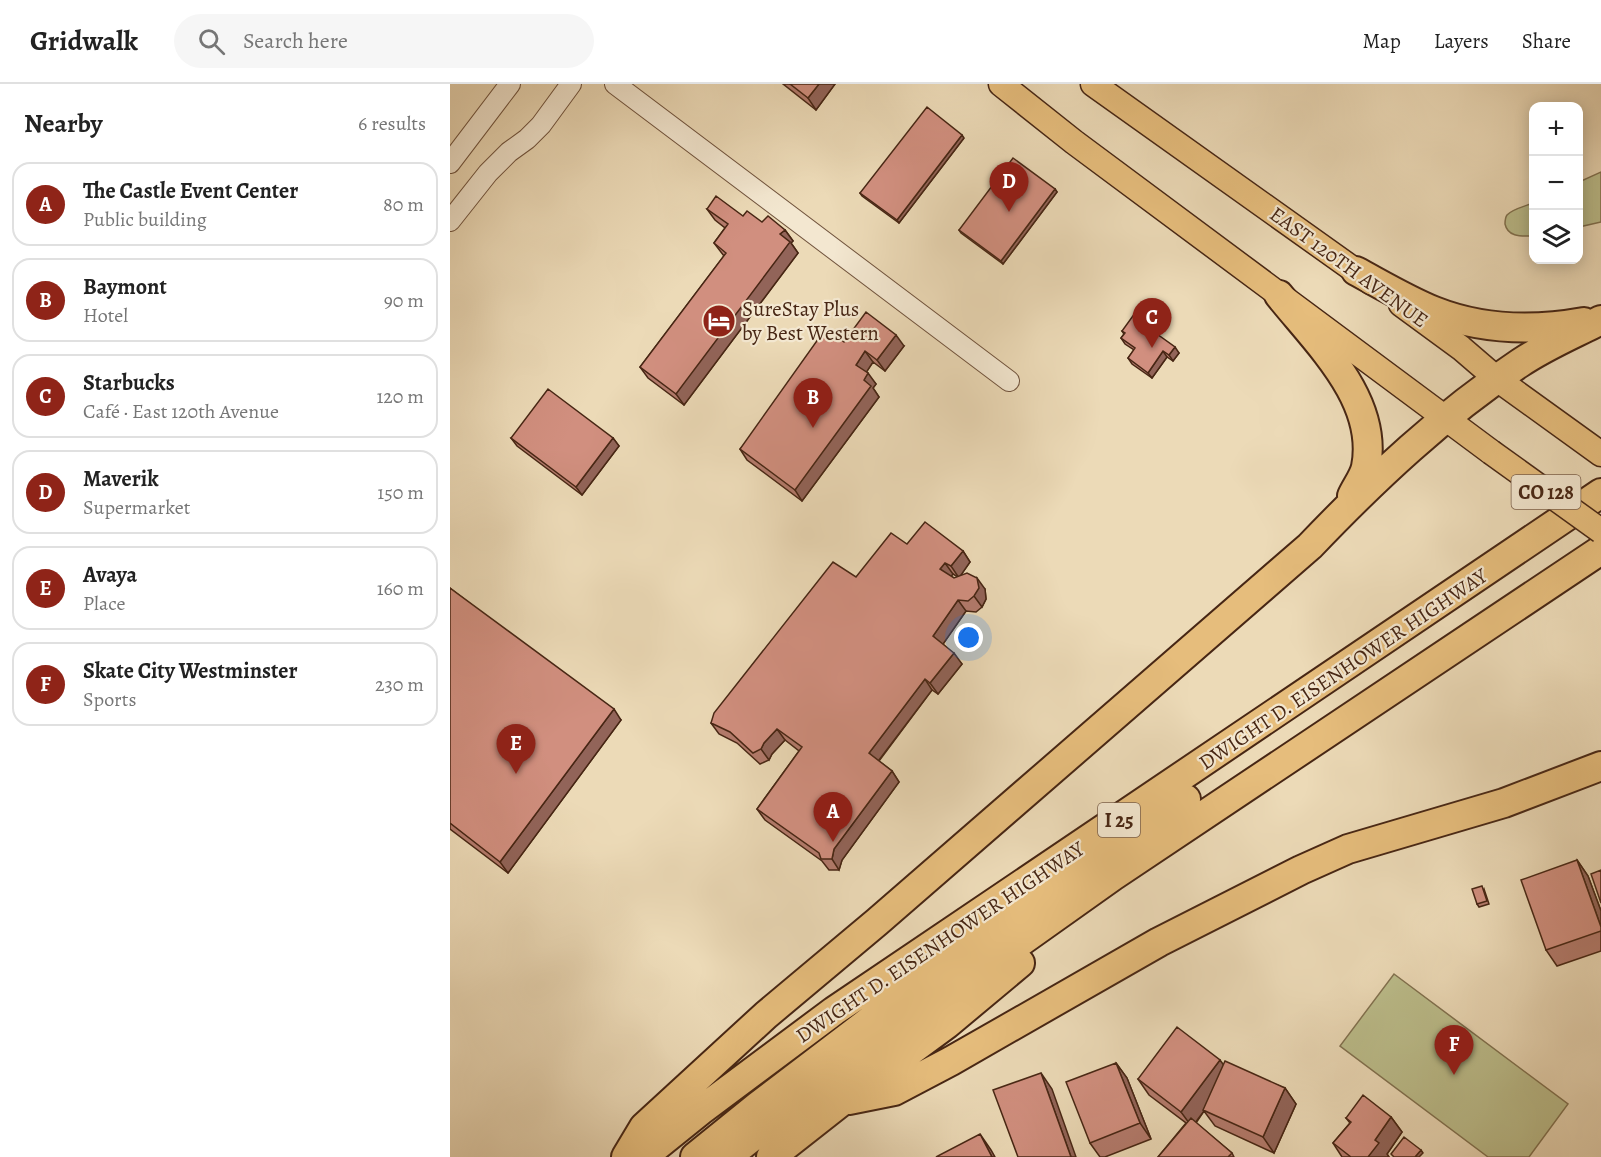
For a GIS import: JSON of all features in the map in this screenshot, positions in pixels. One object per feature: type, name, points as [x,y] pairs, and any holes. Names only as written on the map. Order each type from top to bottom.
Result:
[{"type":"highway","points":[[1356,271],[1434,311],[1475,323],[1533,327],[1601,319]]},
{"type":"highway","points":[[1279,295],[1341,374],[1353,391],[1362,411],[1366,434],[1365,470],[1346,508]]},
{"type":"highway","points":[[627,1157],[645,1127],[766,1015],[877,922],[1310,546],[1346,508],[1444,418],[1522,361],[1601,319]]},
{"type":"highway","name":"DWIGHT D. EISENHOWER HIGHWAY","points":[[644,1157],[700,1111],[834,1011],[1601,493]]},
{"type":"highway","points":[[695,1157],[914,987],[1601,510]]},
{"type":"highway","points":[[727,1157],[805,1095],[1113,876],[1601,550]]},
{"type":"highway","points":[[771,1157],[946,1024],[1054,935],[1601,569]]},
{"type":"highway","points":[[841,1102],[894,1091],[1160,942],[1301,870],[1348,849],[1504,803],[1601,766]]},
{"type":"main road","points":[[1001,84],[1066,136],[1444,418]]},
{"type":"main road","name":"EAST 120TH AVENUE","points":[[1093,84],[1356,271],[1461,348],[1497,379],[1601,454]]},
{"type":"main road","name":"CO 128","points":[[1444,418],[1601,531]]},
{"type":"street","points":[[450,163],[510,84]]},
{"type":"street","points":[[450,221],[495,166],[541,125],[571,84]]},
{"type":"street","points":[[615,84],[1010,381]]},
{"type":"green space","points":[[1601,172],[1601,222],[1583,226],[1583,210],[1583,180]]},
{"type":"green space","points":[[1529,204],[1529,236],[1516,235],[1507,229],[1505,218],[1516,209]]},
{"type":"green space","points":[[1394,974],[1568,1104],[1529,1157],[1488,1157],[1340,1046]]},
{"type":"building","points":[[790,84],[819,84],[808,98]]},
{"type":"building","points":[[927,107],[962,135],[897,220],[860,193]]},
{"type":"building","points":[[1013,158],[1055,189],[1001,261],[959,230]]},
{"type":"building","name":"SureStay Plus by Best Western","points":[[716,196],[743,216],[747,211],[762,222],[768,216],[785,230],[780,234],[790,242],[676,394],[640,367],[726,253],[714,243],[728,224],[707,209]]},
{"type":"building","points":[[866,312],[896,335],[877,360],[865,351],[856,365],[868,373],[864,380],[871,386],[795,490],[740,449],[826,328],[844,342]]},
{"type":"building","points":[[1135,313],[1153,326],[1150,329],[1175,347],[1169,355],[1163,351],[1148,373],[1128,358],[1135,348],[1121,338],[1125,333],[1122,331]]},
{"type":"building","points":[[548,389],[613,438],[576,487],[511,438]]},
{"type":"building","points":[[925,522],[963,551],[951,566],[945,563],[940,569],[954,578],[967,573],[977,578],[979,588],[968,601],[958,600],[933,636],[954,653],[930,683],[925,679],[869,753],[892,771],[834,849],[832,859],[821,859],[819,853],[757,809],[802,747],[777,729],[761,749],[753,753],[730,732],[711,723],[714,713],[833,562],[856,577],[891,533],[907,544]]},
{"type":"building","points":[[450,588],[614,709],[500,862],[450,823]]},
{"type":"building","points":[[1577,860],[1601,931],[1546,950],[1521,880]]},
{"type":"building","points":[[1601,870],[1601,903],[1591,874]]},
{"type":"building","points":[[1482,886],[1487,901],[1477,904],[1472,889]]},
{"type":"building","points":[[1177,1027],[1220,1060],[1181,1112],[1138,1079]]},
{"type":"building","points":[[1225,1061],[1285,1088],[1263,1137],[1203,1110]]},
{"type":"building","points":[[1116,1063],[1140,1123],[1090,1143],[1066,1082]]},
{"type":"building","points":[[1041,1073],[1071,1157],[1018,1157],[993,1090]]},
{"type":"building","points":[[1363,1095],[1391,1117],[1375,1140],[1379,1143],[1368,1157],[1351,1157],[1333,1143],[1351,1122],[1346,1118]]},
{"type":"building","points":[[1191,1118],[1232,1153],[1228,1157],[1158,1157]]},
{"type":"building","points":[[980,1134],[992,1157],[936,1157]]},
{"type":"building","points":[[1404,1137],[1421,1150],[1415,1157],[1394,1157],[1391,1154]]},
{"type":"place","name":"Maverik","points":[[1009,212]]},
{"type":"place","name":"SureStay Plus by Best Western","points":[[719,321]]},
{"type":"place","name":"Starbucks","points":[[1152,348]]},
{"type":"place","name":"Baymont","points":[[813,428]]},
{"type":"place","name":"Avaya","points":[[516,774]]},
{"type":"place","name":"The Castle Event Center","points":[[833,842]]},
{"type":"place","name":"Skate City Westminster","points":[[1454,1075]]}]
